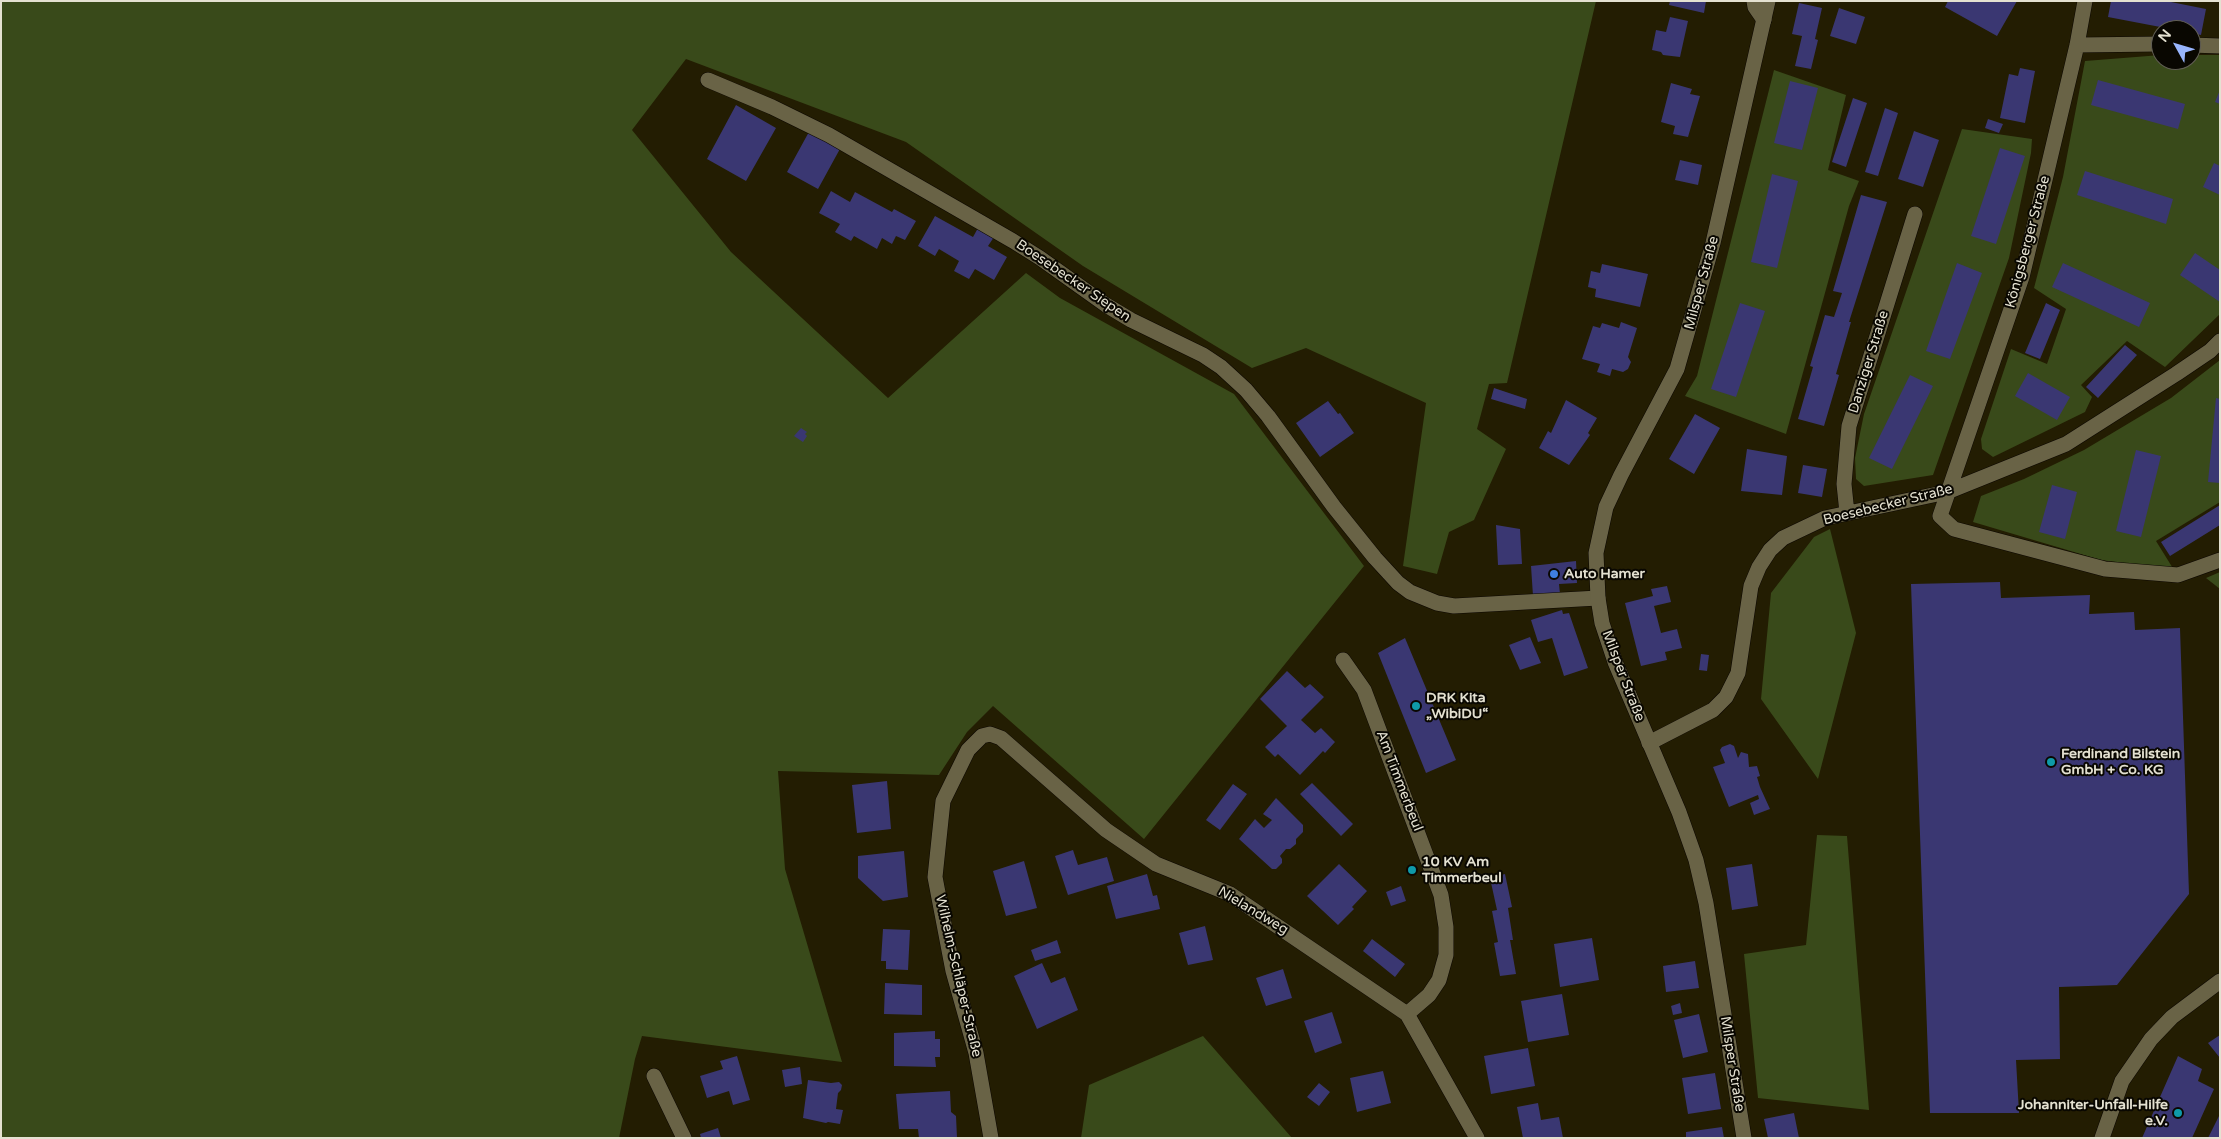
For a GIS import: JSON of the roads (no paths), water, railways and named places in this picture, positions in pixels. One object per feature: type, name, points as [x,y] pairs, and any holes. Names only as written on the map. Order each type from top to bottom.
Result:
[{"type":"street","points":[[1754,1],[1755,7],[1764,20]]},
{"type":"street","name":"Milsper Straße","points":[[1744,1138],[1706,903],[1696,860],[1679,812],[1615,662],[1602,623],[1598,598],[1596,553],[1606,507],[1621,474],[1677,369],[1707,270],[1768,1]]},
{"type":"street","name":"Königsberger Straße","points":[[2085,1],[2077,45],[2022,277],[1940,516],[1954,529],[2105,569],[2178,575],[2220,560]]},
{"type":"street","points":[[2077,45],[2151,44]]},
{"type":"street","points":[[2201,45],[2220,46]]},
{"type":"street","name":"Boesebecker Siepen","points":[[708,80],[772,107],[829,135],[1013,241],[1114,310],[1203,355],[1222,368],[1246,390],[1268,416],[1324,493],[1375,558],[1398,583],[1410,592],[1437,603],[1454,606],[1598,598]]},
{"type":"street","name":"Danziger Straße","points":[[1847,513],[1844,484],[1849,426],[1915,214]]},
{"type":"street","name":"Boesebecker Straße","points":[[1649,744],[1713,710],[1726,697],[1738,673],[1751,586],[1759,567],[1770,550],[1783,538],[1825,518],[1947,492],[2066,444],[2167,380],[2210,351],[2220,341]]},
{"type":"street","name":"Am Timmerbeul","points":[[1343,660],[1364,690],[1441,895],[1446,927],[1446,955],[1439,980],[1429,994],[1407,1014]]},
{"type":"street","name":"Nielandweg","points":[[982,736],[990,734],[1001,738],[1106,830],[1156,864],[1230,894],[1407,1014],[1477,1138]]},
{"type":"street","name":"Wilhelm-Schläper-Straße","points":[[982,736],[968,750],[943,802],[935,877],[954,971],[976,1053],[991,1138]]},
{"type":"street","points":[[2102,1138],[2122,1081],[2151,1039],[2172,1017],[2220,981]]},
{"type":"street","points":[[654,1076],[684,1138]]},
{"type":"place","name":"Auto Hamer","points":[[1554,574]]},
{"type":"place","name":"DRK Kita „WibiDU“","points":[[1416,706]]},
{"type":"place","name":"Ferdinand Bilstein GmbH + Co. KG","points":[[2051,762]]},
{"type":"place","name":"10 KV Am Timmerbeul","points":[[1412,870]]},
{"type":"place","name":"Johanniter-Unfall-Hilfe e.V.","points":[[2178,1113]]}]
